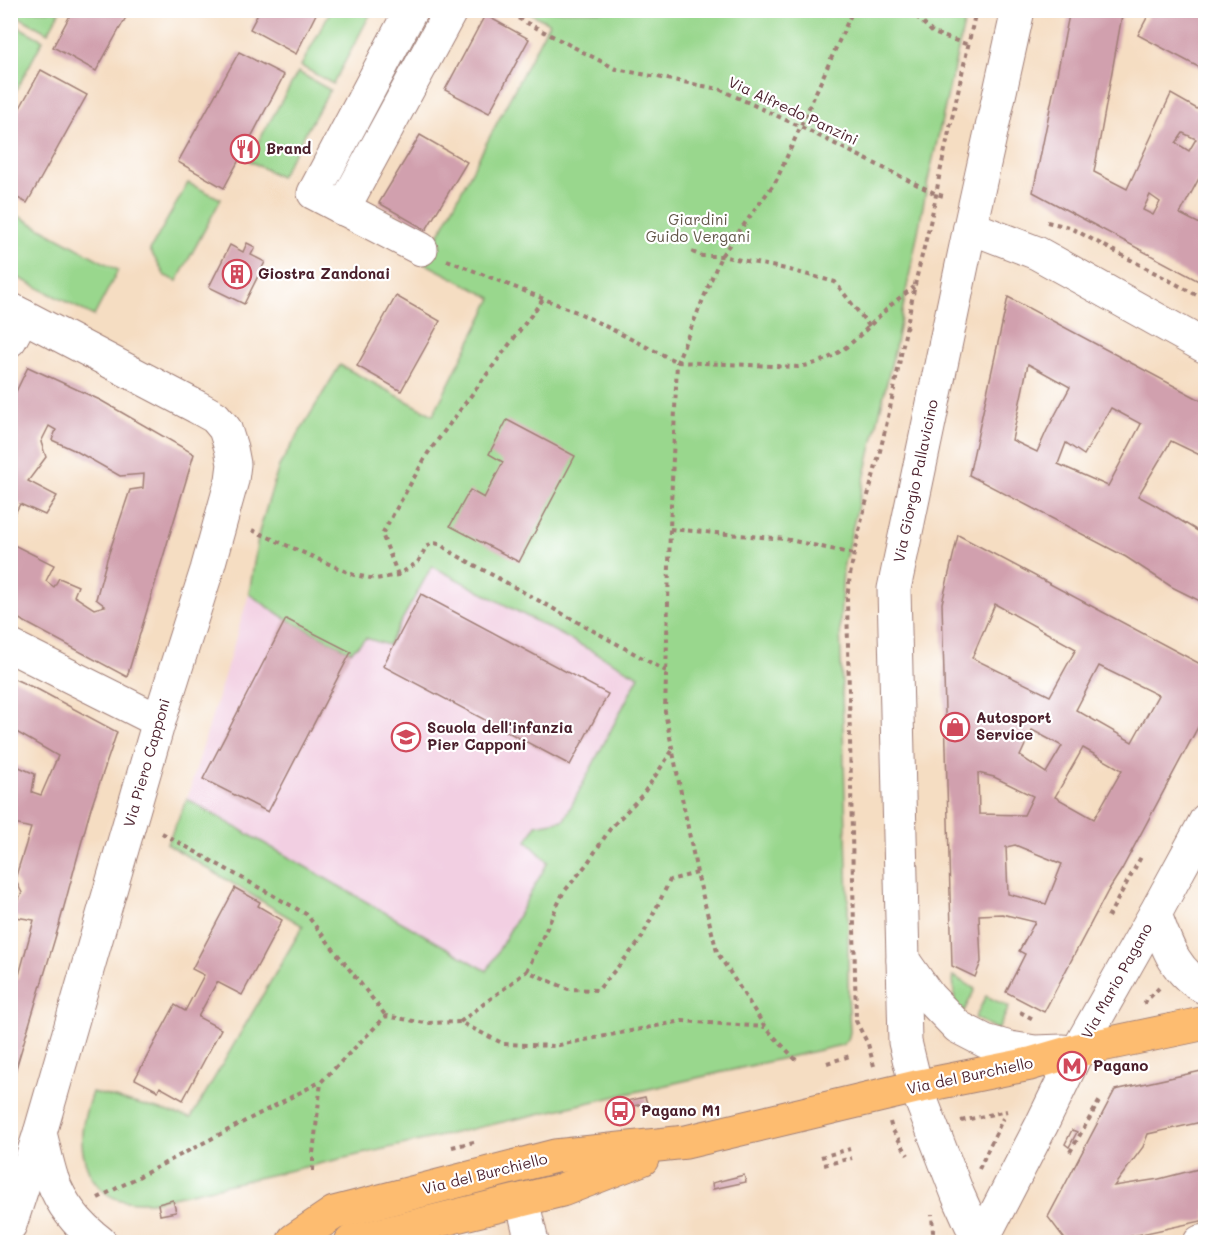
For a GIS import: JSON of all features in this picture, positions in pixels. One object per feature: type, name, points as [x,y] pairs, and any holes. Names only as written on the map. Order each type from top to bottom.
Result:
[{"type":"main road","name":"Via del Burchiello","points":[[296,1242],[334,1213],[555,1156],[686,1142],[916,1087],[1030,1064],[1078,1050],[1206,1023]]},
{"type":"main road","name":"Via del Burchiello","points":[[351,1242],[562,1190],[686,1142]]},
{"type":"street","points":[[411,10],[314,193],[421,249]]},
{"type":"street","points":[[343,209],[451,10]]},
{"type":"street","name":"Via Giorgio Pallavicino","points":[[916,1087],[905,1042],[894,589],[1018,10]]},
{"type":"street","points":[[375,78],[404,95]]},
{"type":"street","points":[[970,227],[1037,253],[1206,347]]},
{"type":"street","name":"Via Piero Capponi","points":[[10,1225],[40,1132],[159,721],[207,570],[232,480],[234,464],[225,429],[215,417],[197,406],[15,322]]},
{"type":"street","points":[[10,646],[159,721]]},
{"type":"street","name":"Via Mario Pagano","points":[[916,1087],[958,1195],[971,1224],[983,1241],[1078,1050],[1206,820]]},
{"type":"street","points":[[1155,914],[1167,945],[1180,969],[1194,983],[1206,988]]},
{"type":"street","points":[[903,960],[929,997],[958,1027],[985,1041],[1035,1053],[1078,1050]]},
{"type":"street","points":[[10,1172],[40,1132]]},
{"type":"street","points":[[40,1132],[52,1180],[70,1213],[89,1234],[100,1242]]},
{"type":"street","points":[[522,1200],[532,1242]]},
{"type":"street","points":[[1200,1242],[1206,1241]]},
{"type":"path","name":"Via Alfredo Panzini","points":[[502,10],[616,69],[719,89],[936,194]]},
{"type":"path","points":[[796,1060],[765,1027],[717,952],[697,873],[665,712],[677,362],[721,256],[776,181],[853,10]]},
{"type":"path","points":[[910,10],[933,33],[969,45]]},
{"type":"path","points":[[1069,227],[1206,300]]},
{"type":"path","points":[[421,249],[579,313],[677,362],[798,367],[814,365],[844,350],[890,306],[915,286]]},
{"type":"path","points":[[692,252],[786,269],[835,282],[870,327]]},
{"type":"path","points":[[398,575],[382,534],[428,453],[544,298]]},
{"type":"path","points":[[670,528],[785,539],[854,554]]},
{"type":"path","points":[[252,530],[354,575],[376,579],[398,575],[418,562],[426,548],[432,543],[440,544],[666,671]]},
{"type":"path","points":[[460,1022],[526,971],[563,892],[587,864],[610,829],[643,794],[673,750]]},
{"type":"path","points":[[162,833],[306,914],[386,1016],[425,1023],[460,1022],[504,1044],[554,1046],[682,1021],[765,1027]]},
{"type":"path","points":[[1108,917],[1141,857]]},
{"type":"path","points":[[526,971],[568,989],[598,990],[640,941],[670,880],[697,873]]},
{"type":"path","points":[[1020,1012],[1041,1023]]},
{"type":"path","points":[[92,1201],[321,1082],[386,1016]]},
{"type":"path","points":[[856,1021],[868,1044]]},
{"type":"path","points":[[827,1063],[850,1056]]},
{"type":"path","points":[[313,1171],[321,1082]]},
{"type":"path","points":[[1070,1152],[1100,1100]]},
{"type":"path","points":[[951,1124],[1007,1111]]},
{"type":"path","points":[[978,1172],[1003,1118]]},
{"type":"path","points":[[452,1148],[478,1141]]},
{"type":"path","points":[[821,1157],[850,1149]]},
{"type":"path","points":[[824,1165],[852,1158]]},
{"type":"shaded area","name":"Scuola dell'infanzia Pier Capponi","points":[[432,565],[639,676],[564,821],[548,862],[487,971],[187,799],[249,594],[286,619],[351,652],[366,638],[388,645]]},
{"type":"green space","points":[[20,10],[60,11],[48,33],[17,16]]},
{"type":"green space","points":[[331,10],[372,11],[333,84],[301,66]]},
{"type":"green space","name":"Giardini Guido Vergani","points":[[526,11],[967,11],[929,176],[895,348],[843,568],[840,623],[848,901],[850,1032],[848,1040],[842,1045],[151,1202],[116,1199],[106,1193],[93,1179],[85,1162],[82,1133],[92,1092],[191,1118],[303,926],[167,844],[187,799],[487,971],[548,862],[527,841],[536,825],[564,820],[639,676],[432,566],[388,645],[366,638],[351,652],[286,619],[249,594],[259,532],[279,466],[340,365],[433,415],[492,298],[424,263],[549,23]]},
{"type":"green space","points":[[13,24],[43,40],[11,100],[10,28]]},
{"type":"green space","points":[[298,72],[330,90],[280,177],[248,160]]},
{"type":"green space","points":[[188,183],[221,199],[177,281],[165,276],[150,250]]},
{"type":"green space","points":[[11,212],[118,270],[94,316],[11,274]]},
{"type":"green space","points":[[953,976],[975,989],[964,1011],[955,1007]]},
{"type":"green space","points":[[986,996],[1009,1007],[998,1030],[975,1018]]},
{"type":"building","points":[[73,10],[130,10],[96,71],[53,47]]},
{"type":"building","points":[[260,10],[318,10],[296,54],[250,29]]},
{"type":"building","points":[[1070,10],[1123,10],[1094,172],[1127,189],[1171,94],[1206,114],[1206,172],[1203,171],[1180,214],[1206,227],[1206,285],[1033,192]],"holes":[[[1183,133],[1196,139],[1189,151],[1176,143]],[[1150,195],[1160,202],[1153,215],[1143,210]]]},
{"type":"building","points":[[1151,10],[1206,10],[1206,71],[1138,35]]},
{"type":"building","points":[[485,15],[529,39],[489,113],[445,90]]},
{"type":"building","points":[[239,52],[284,75],[224,188],[178,162]]},
{"type":"building","points":[[41,70],[87,95],[27,203],[10,194],[10,126]]},
{"type":"building","points":[[420,135],[467,162],[426,230],[379,203]]},
{"type":"building","name":"Giostra Zandonai","points":[[247,243],[255,247],[251,255],[265,262],[244,304],[209,287],[230,245],[243,252]]},
{"type":"building","points":[[396,296],[440,321],[401,391],[357,366]]},
{"type":"building","points":[[1008,297],[1206,403],[1206,458],[1171,441],[1138,496],[1206,536],[1206,604],[1172,587],[1126,557],[969,475]],"holes":[[[1028,364],[1070,387],[1037,452],[1012,440]],[[1111,408],[1141,424],[1108,486],[1058,464],[1066,443],[1084,455]]]},
{"type":"building","points":[[28,367],[100,400],[194,454],[127,677],[10,614],[10,543],[54,565],[46,581],[54,587],[59,578],[78,586],[74,596],[94,609],[105,606],[96,599],[107,559],[130,490],[143,488],[144,474],[120,476],[52,440],[56,430],[49,426],[41,442],[46,457],[28,481],[57,496],[45,515],[20,504],[10,523],[10,404]]},
{"type":"building","points":[[507,420],[575,456],[519,562],[450,526],[470,490],[484,498],[503,462],[489,454]]},
{"type":"building","points":[[958,535],[1206,667],[1206,712],[1044,1012],[1006,992],[1025,954],[1019,951],[1035,922],[1002,914],[979,915],[981,962],[975,977],[952,966],[942,603]],"holes":[[[995,604],[1076,649],[1050,696],[972,658]],[[1099,666],[1158,695],[1132,742],[1076,710]],[[1032,730],[1062,746],[1046,773],[1020,756]],[[1083,748],[1122,770],[1094,819],[1055,797]],[[978,773],[994,777],[1033,796],[1024,815],[979,814]],[[1015,845],[1062,864],[1046,904],[1008,894],[1006,847]]]},
{"type":"building","points":[[421,594],[608,694],[570,765],[383,666]]},
{"type":"building","points":[[286,619],[351,652],[268,812],[203,779]]},
{"type":"building","points":[[10,677],[117,732],[90,811],[11,1085],[10,979],[18,979],[34,920],[10,916],[22,893],[15,879],[31,828],[10,823],[14,786],[10,784],[10,763],[35,774],[32,792],[41,795],[58,756],[13,730],[10,734]]},
{"type":"building","points":[[235,888],[260,902],[258,906],[282,920],[242,995],[217,982],[198,1017],[221,1029],[183,1100],[160,1087],[158,1091],[135,1079],[175,1005],[185,1011],[204,975],[192,969]]},
{"type":"building","points":[[1206,1070],[1206,1121],[1148,1134],[1143,1147],[1114,1186],[1159,1179],[1206,1167],[1206,1220],[1105,1242],[1067,1242],[1048,1217],[1115,1090]]},
{"type":"building","points":[[645,1097],[647,1103],[615,1110],[614,1104]]},
{"type":"building","points":[[1072,1130],[1077,1132],[1069,1147],[1065,1144]]},
{"type":"building","points":[[744,1175],[746,1182],[713,1189],[712,1183]]},
{"type":"building","points":[[173,1200],[176,1212],[160,1215],[158,1204]]},
{"type":"place","name":"Brand","points":[[245,149]]},
{"type":"place","name":"Giostra Zandonai","points":[[237,274]]},
{"type":"place","name":"Autosport Service","points":[[955,727]]},
{"type":"place","name":"Scuola dell'infanzia Pier Capponi","points":[[406,737]]},
{"type":"place","name":"Pagano","points":[[1072,1066]]},
{"type":"place","name":"Pagano M1","points":[[620,1111]]}]
